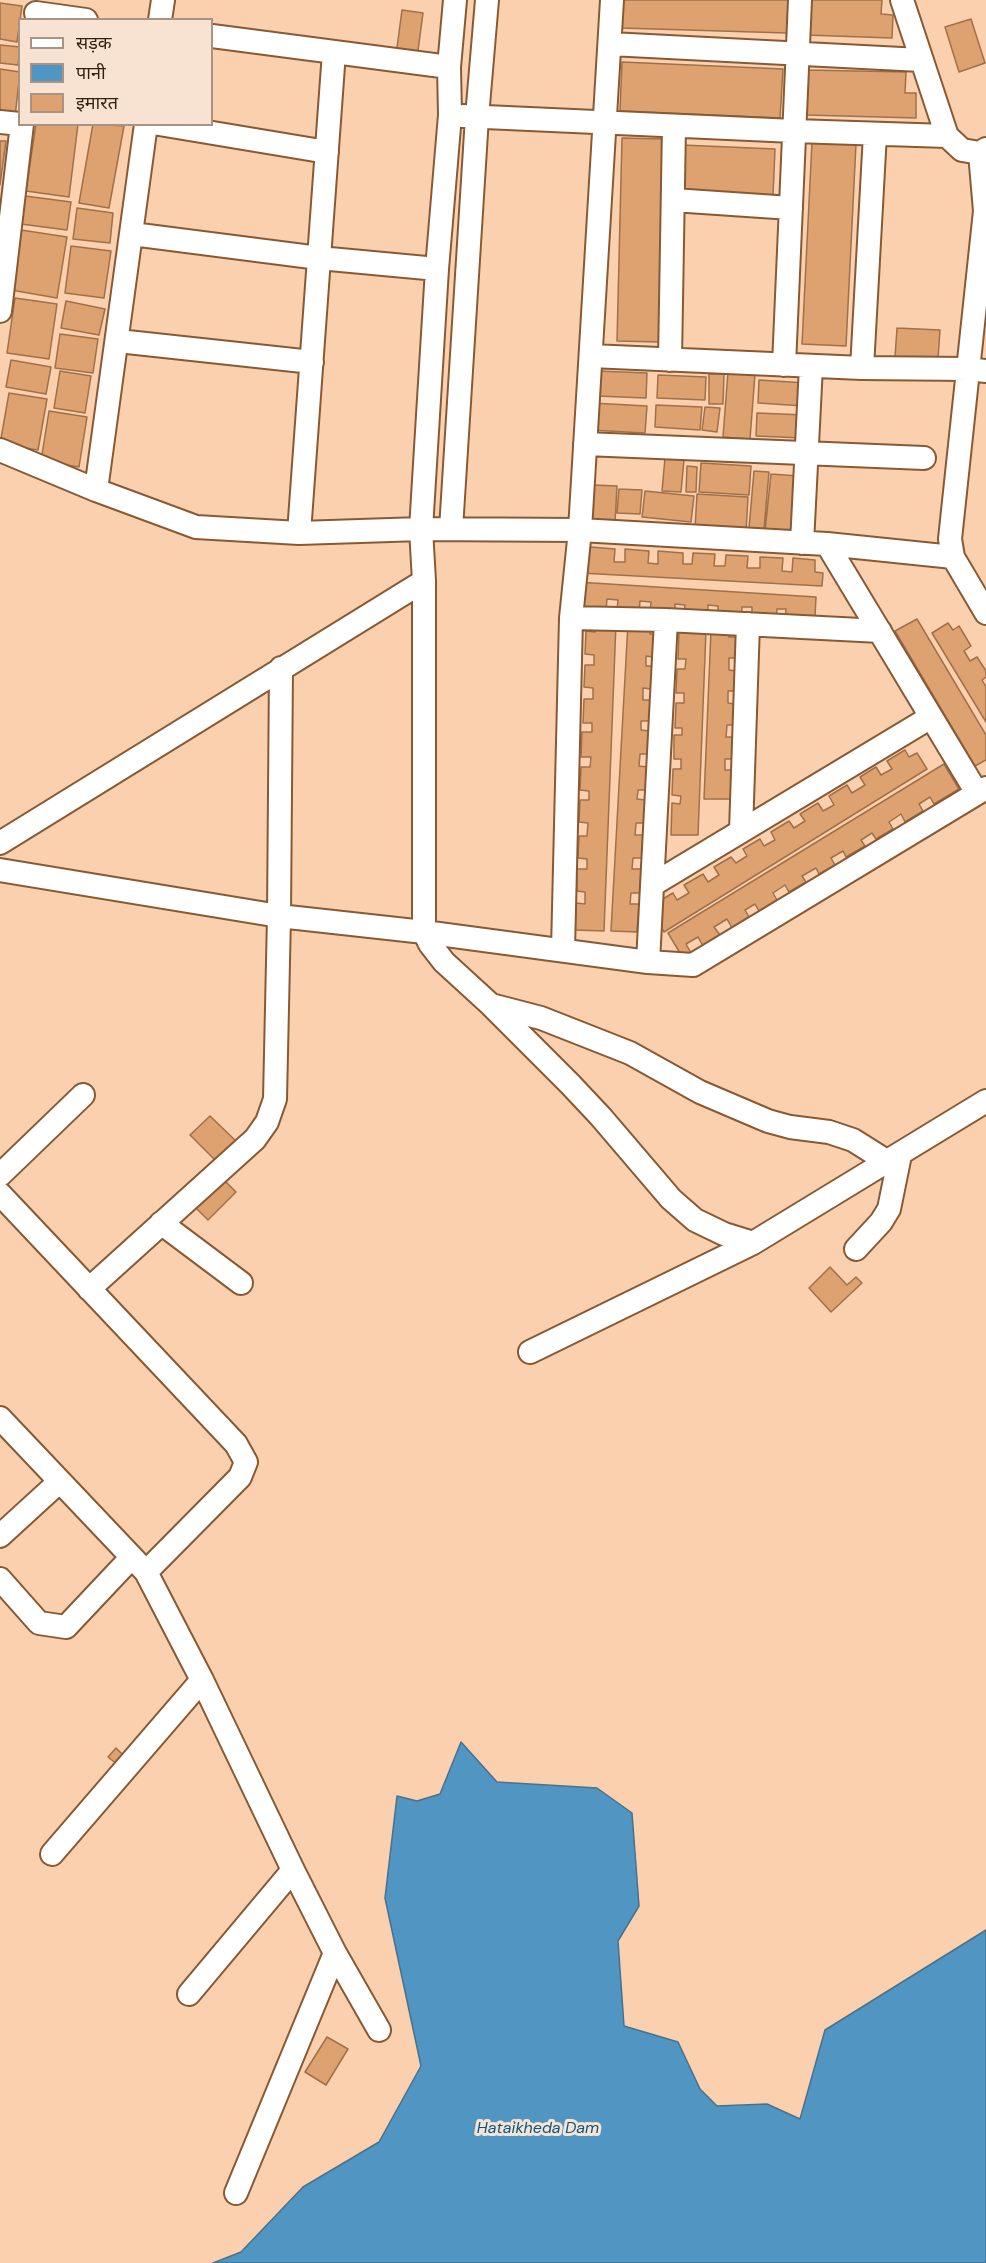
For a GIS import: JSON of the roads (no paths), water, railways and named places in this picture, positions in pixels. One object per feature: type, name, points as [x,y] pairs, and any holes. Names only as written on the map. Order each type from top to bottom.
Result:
[{"type":"street","points":[[160,18],[163,0]]},
{"type":"street","points":[[455,0],[449,67],[450,116],[437,269],[421,529],[424,581],[424,932],[444,962],[491,1005],[601,1117],[671,1199],[695,1220],[724,1234],[753,1243]]},
{"type":"street","points":[[451,529],[477,117],[487,0]]},
{"type":"street","points":[[563,951],[571,618],[580,530],[612,0]]},
{"type":"street","points":[[784,364],[801,0]]},
{"type":"street","points":[[902,0],[947,136],[962,150],[983,151],[985,211],[977,370],[950,539],[953,557],[986,613]]},
{"type":"street","points":[[37,11],[75,18]]},
{"type":"street","points":[[213,36],[449,67]]},
{"type":"street","points":[[610,44],[921,60]]},
{"type":"street","points":[[299,533],[334,52]]},
{"type":"street","points":[[450,116],[947,136]]},
{"type":"street","points":[[0,122],[18,125]]},
{"type":"street","points":[[0,311],[4,228],[21,126]]},
{"type":"street","points":[[96,490],[146,126]]},
{"type":"street","points":[[171,126],[327,152]]},
{"type":"street","points":[[670,360],[674,126]]},
{"type":"street","points":[[862,368],[875,134]]},
{"type":"street","points":[[673,200],[791,208]]},
{"type":"street","points":[[132,234],[319,258],[437,269]]},
{"type":"street","points":[[118,341],[312,362]]},
{"type":"street","points":[[591,356],[862,368],[977,370]]},
{"type":"street","points":[[802,543],[812,366]]},
{"type":"street","points":[[585,444],[924,458]]},
{"type":"street","points":[[0,450],[96,490],[196,527],[299,533],[421,529],[580,530],[827,544],[953,557]]},
{"type":"street","points":[[0,870],[279,916],[424,932],[648,962],[693,965],[706,960],[982,790],[932,717],[827,544]]},
{"type":"street","points":[[0,843],[424,581]]},
{"type":"street","points":[[571,618],[666,620],[880,631]]},
{"type":"street","points":[[648,962],[666,620]]},
{"type":"street","points":[[741,831],[748,624]]},
{"type":"street","points":[[89,1289],[255,1138],[267,1122],[275,1099],[281,668]]},
{"type":"street","points":[[652,885],[932,717]]},
{"type":"street","points":[[491,1005],[541,1018],[630,1053],[700,1092],[768,1121],[790,1127],[829,1132],[854,1140],[894,1158]]},
{"type":"street","points":[[0,1175],[83,1095]]},
{"type":"street","points":[[530,1352],[753,1243],[986,1101]]},
{"type":"street","points":[[856,1249],[890,1209],[894,1158]]},
{"type":"street","points":[[0,1194],[236,1444],[246,1462],[240,1477],[66,1627],[39,1623],[0,1579]]},
{"type":"street","points":[[161,1223],[241,1283]]},
{"type":"street","points":[[0,1418],[138,1565],[202,1680],[293,1870],[335,1953],[379,2030]]},
{"type":"street","points":[[0,1536],[59,1482]]},
{"type":"street","points":[[52,1854],[202,1680]]},
{"type":"street","points":[[189,1994],[293,1870]]},
{"type":"street","points":[[236,2193],[335,1953]]},
{"type":"water","name":"Hataikheda Dam","points":[[461,1742],[497,1782],[597,1788],[632,1813],[639,1906],[618,1941],[624,2026],[678,2042],[700,2089],[717,2106],[767,2104],[800,2119],[825,2030],[986,1930],[986,2263],[213,2263],[241,2252],[303,2187],[379,2142],[421,2066],[385,1898],[397,1796],[417,1801],[440,1794]]}]
